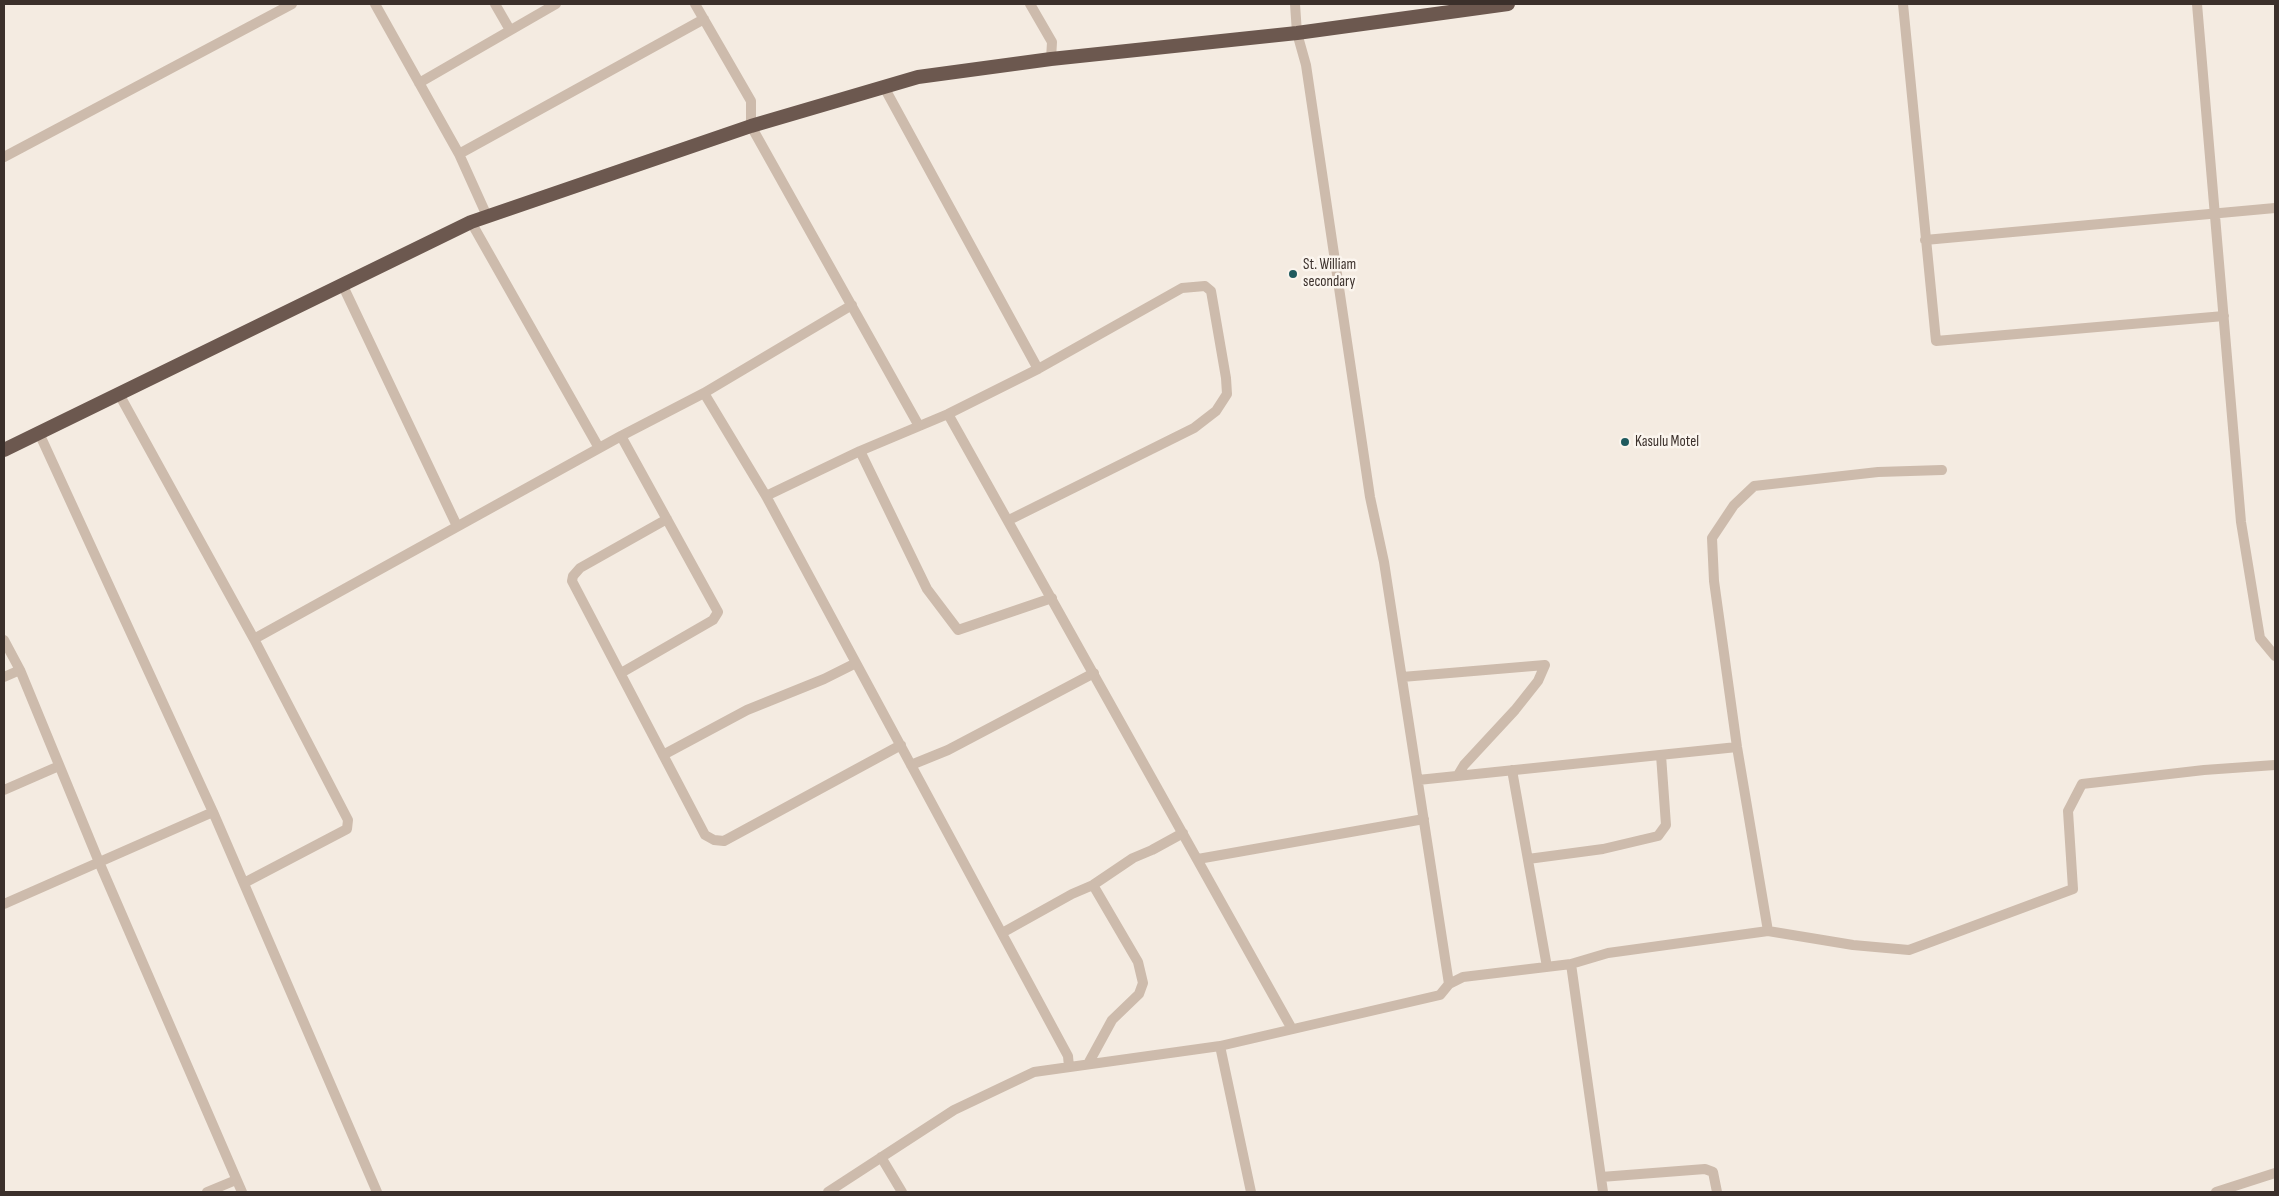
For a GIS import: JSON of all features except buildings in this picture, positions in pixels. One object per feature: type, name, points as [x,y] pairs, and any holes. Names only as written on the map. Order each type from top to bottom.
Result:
[{"type":"highway","points":[[4,450],[471,222],[751,126],[918,77],[1051,59],[1297,33],[1508,4]]},
{"type":"street","points":[[4,157],[292,4]]},
{"type":"street","points":[[375,4],[459,154],[487,216]]},
{"type":"street","points":[[495,4],[510,30]]},
{"type":"street","points":[[419,83],[556,4]]},
{"type":"street","points":[[695,4],[751,102],[751,126],[919,426]]},
{"type":"street","points":[[1030,4],[1052,42],[1051,59]]},
{"type":"street","points":[[1295,4],[1297,33],[1306,65],[1370,497],[1384,562],[1449,984]]},
{"type":"street","points":[[1903,4],[1936,341],[2224,316]]},
{"type":"street","points":[[2197,4],[2241,522],[2260,638],[2271,646],[2275,656]]},
{"type":"street","points":[[459,154],[704,19]]},
{"type":"street","points":[[884,87],[1038,369]]},
{"type":"street","points":[[1925,240],[2214,212],[2275,208]]},
{"type":"street","points":[[471,222],[599,448]]},
{"type":"street","points":[[342,284],[458,526]]},
{"type":"street","points":[[766,496],[860,450],[948,414],[1038,369],[1182,288],[1206,286],[1211,291],[1226,378],[1227,394],[1216,411],[1194,428],[1008,520]]},
{"type":"street","points":[[254,639],[599,448],[704,393],[852,305]]},
{"type":"street","points":[[704,393],[766,496],[1068,1056],[1069,1067]]},
{"type":"street","points":[[119,394],[254,639],[348,820],[346,829],[244,883]]},
{"type":"street","points":[[948,414],[1292,1029]]},
{"type":"street","points":[[39,433],[213,812],[377,1192]]},
{"type":"street","points":[[621,436],[718,612],[713,620],[621,674]]},
{"type":"street","points":[[860,450],[927,589],[958,630],[1052,598]]},
{"type":"street","points":[[1768,931],[1737,747],[1714,580],[1712,538],[1734,504],[1754,486],[1878,472],[1942,470]]},
{"type":"street","points":[[667,519],[580,568],[573,576],[572,581],[705,835],[714,840],[724,841],[901,746]]},
{"type":"street","points":[[4,640],[20,670],[99,862],[242,1192]]},
{"type":"street","points":[[663,755],[747,710],[824,679],[856,663]]},
{"type":"street","points":[[1402,677],[1544,665],[1538,681],[1515,710],[1464,765],[1458,776]]},
{"type":"street","points":[[4,677],[20,670]]},
{"type":"street","points":[[911,765],[948,750],[1094,673]]},
{"type":"street","points":[[1418,780],[1737,747]]},
{"type":"street","points":[[1528,859],[1603,849],[1658,836],[1666,825],[1661,755]]},
{"type":"street","points":[[828,1192],[954,1110],[1034,1072],[1220,1046],[1440,995],[1449,984],[1463,977],[1571,964],[1608,953],[1768,931],[1853,945],[1909,950],[2073,889],[2068,811],[2082,784],[2204,770],[2275,765]]},
{"type":"street","points":[[4,790],[59,766]]},
{"type":"street","points":[[1512,770],[1547,967]]},
{"type":"street","points":[[4,904],[213,812]]},
{"type":"street","points":[[1198,860],[1424,819]]},
{"type":"street","points":[[1002,933],[1072,894],[1093,885],[1133,858],[1183,833]]},
{"type":"street","points":[[1088,1064],[1112,1020],[1139,994],[1144,983],[1138,962],[1093,885]]},
{"type":"street","points":[[1571,964],[1603,1192]]},
{"type":"street","points":[[1220,1046],[1251,1192]]},
{"type":"street","points":[[881,1157],[902,1192]]},
{"type":"street","points":[[1601,1177],[1705,1169],[1713,1172],[1717,1192]]},
{"type":"street","points":[[2216,1192],[2275,1173]]},
{"type":"street","points":[[207,1192],[236,1180]]},
{"type":"place","name":"St. William secondary","points":[[1293,274]]},
{"type":"place","name":"Kasulu Motel","points":[[1625,442]]}]
